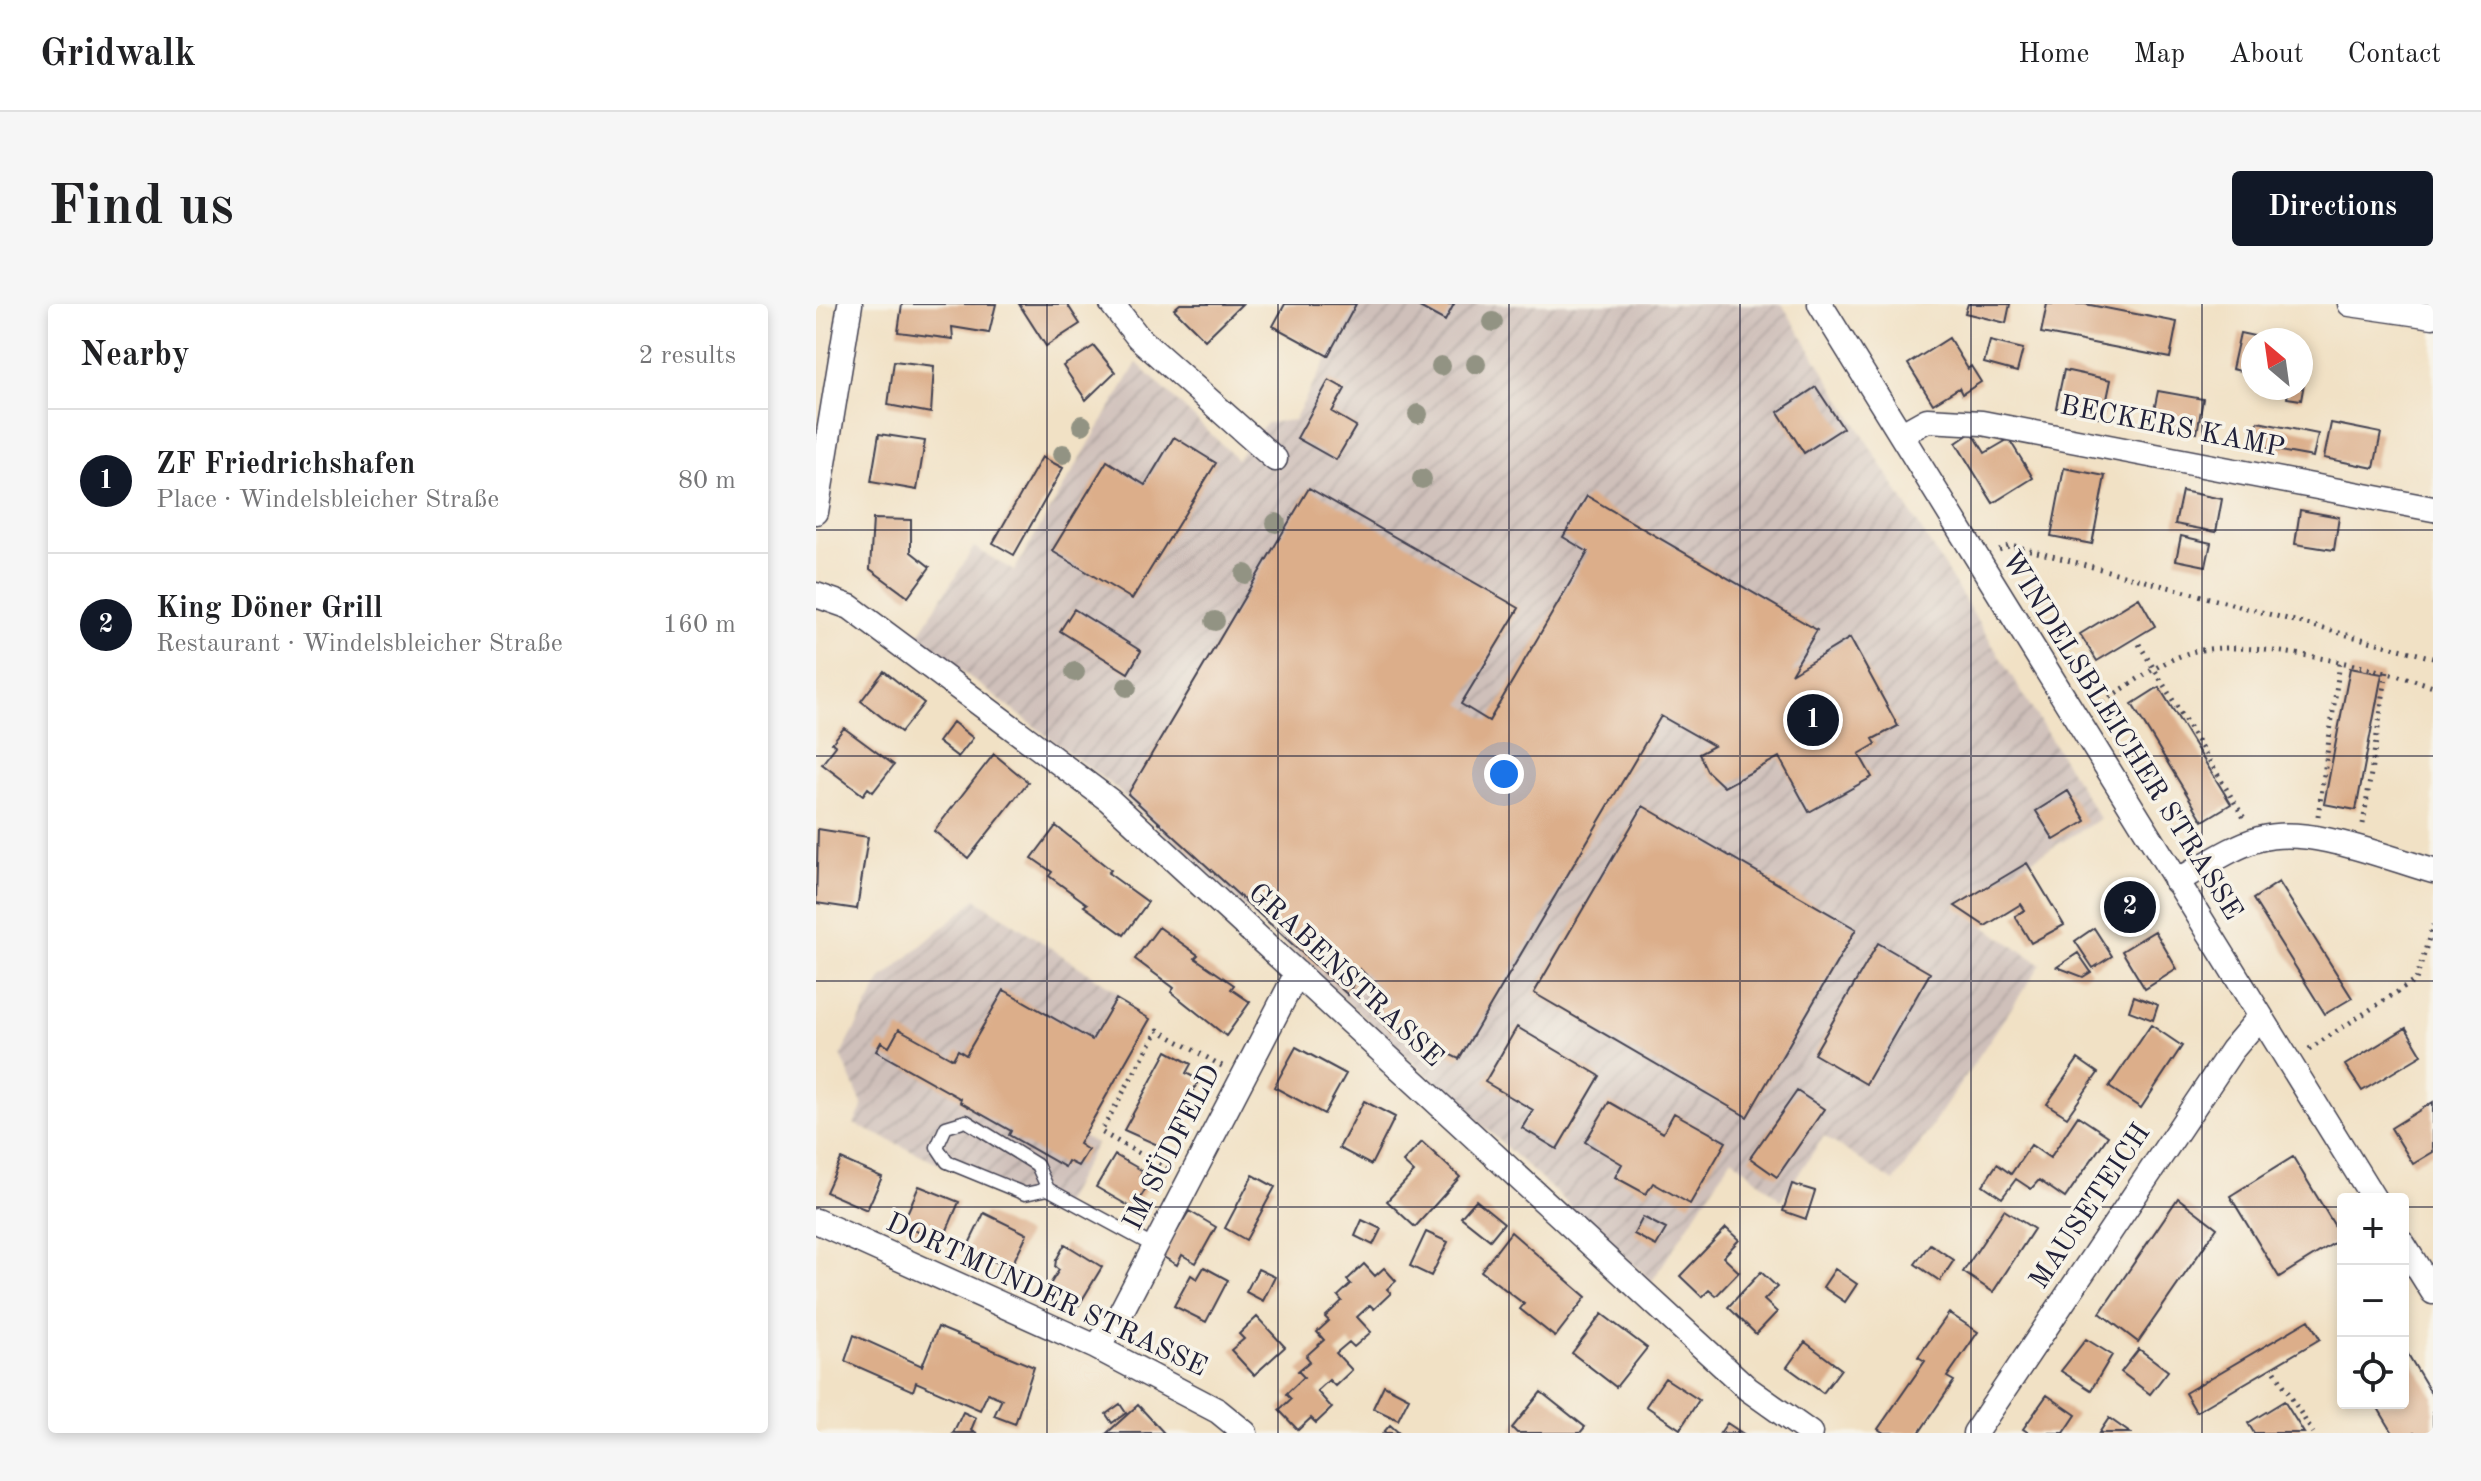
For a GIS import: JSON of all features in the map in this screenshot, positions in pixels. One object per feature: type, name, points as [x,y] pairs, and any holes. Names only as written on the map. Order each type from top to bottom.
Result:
[{"type":"street","points":[[816,512],[850,304]]},
{"type":"street","points":[[1112,304],[1138,337],[1275,459]]},
{"type":"street","name":"WINDELSBLEICHER STRASSE","points":[[1820,304],[2370,1193]]},
{"type":"street","points":[[2350,304],[2433,316]]},
{"type":"street","name":"BECKERS KAMP","points":[[1902,434],[1927,420],[1982,423],[2433,509]]},
{"type":"street","name":"GRABENSTRASSE","points":[[816,595],[850,607],[1109,800],[1748,1389],[1810,1433]]},
{"type":"street","points":[[2176,881],[2257,839],[2285,835],[2359,849],[2433,871]]},
{"type":"street","name":"IM SÜDFELD","points":[[1096,1347],[1119,1316],[1297,973]]},
{"type":"street","name":"MAUSETEICH","points":[[1975,1433],[2232,1050],[2260,1017]]},
{"type":"street","name":"DORTMUNDER STRASSE","points":[[816,1221],[1096,1347],[1218,1411],[1245,1433]]},
{"type":"street","points":[[2409,1254],[2433,1292]]},
{"type":"lane","points":[[1048,1189],[1025,1194],[947,1162],[937,1147],[946,1127],[966,1121],[1037,1165],[1048,1189],[1155,1247]]},
{"type":"path","points":[[1976,558],[2011,545],[2433,658]]},
{"type":"path","points":[[2139,644],[2257,839]]},
{"type":"path","points":[[2091,709],[2190,652],[2226,646],[2387,671],[2433,686]]},
{"type":"path","points":[[2314,839],[2340,663]]},
{"type":"path","points":[[2359,849],[2387,671]]},
{"type":"path","points":[[2305,1052],[2416,980],[2433,925]]},
{"type":"path","points":[[1189,1181],[1101,1132],[1158,1030],[1243,1078]]},
{"type":"path","points":[[2275,1371],[2313,1433]]},
{"type":"shaded area","points":[[1357,304],[1782,304],[2100,819],[1954,906],[2041,964],[1894,1182],[1824,1136],[1781,1200],[1732,1158],[1652,1281],[1113,786],[917,637],[974,547],[1014,571],[1137,363],[1237,459],[1266,423],[1294,420]]},
{"type":"shaded area","points":[[976,899],[1119,993],[1048,1116],[1096,1144],[1056,1217],[854,1124],[863,1106],[841,1055],[882,979]]},
{"type":"building","points":[[902,304],[996,304],[989,333],[952,327],[953,339],[898,332]]},
{"type":"building","points":[[1019,304],[1067,304],[1080,324],[1046,346]]},
{"type":"building","points":[[1180,304],[1242,304],[1205,340],[1174,309]]},
{"type":"building","points":[[1285,304],[1356,304],[1328,356],[1273,326]]},
{"type":"building","points":[[1414,304],[1454,304],[1445,321]]},
{"type":"building","points":[[1968,304],[2010,304],[2006,323],[1965,313]]},
{"type":"building","points":[[2047,304],[2085,304],[2177,322],[2170,358],[2041,333]]},
{"type":"building","points":[[2240,333],[2241,333],[2241,371],[2232,369]]},
{"type":"building","points":[[1949,338],[1968,369],[1971,366],[1981,382],[1962,394],[1959,388],[1933,404],[1908,364]]},
{"type":"building","points":[[1990,341],[2023,349],[2017,372],[1984,363]]},
{"type":"building","points":[[1094,346],[1115,372],[1086,400],[1063,366]]},
{"type":"building","points":[[894,361],[934,366],[931,413],[888,405]]},
{"type":"building","points":[[2064,370],[2111,380],[2103,418],[2056,408]]},
{"type":"building","points":[[1329,380],[1345,389],[1332,412],[1356,426],[1336,460],[1297,438]]},
{"type":"building","points":[[1816,387],[1843,428],[1804,453],[1778,412]]},
{"type":"building","points":[[2158,391],[2203,399],[2197,433],[2151,425]]},
{"type":"building","points":[[2258,422],[2318,434],[2313,457],[2253,446]]},
{"type":"building","points":[[2331,423],[2381,433],[2374,468],[2324,458]]},
{"type":"building","points":[[1972,432],[1985,453],[2009,439],[2033,478],[1993,503],[1956,443]]},
{"type":"building","points":[[879,434],[925,441],[917,490],[871,482]]},
{"type":"building","points":[[1174,437],[1216,463],[1132,599],[1052,551],[1107,461],[1145,485]]},
{"type":"building","points":[[1042,457],[1063,468],[1014,555],[993,543]]},
{"type":"building","points":[[2064,468],[2105,476],[2092,544],[2051,536]]},
{"type":"building","points":[[1309,488],[1519,608],[1461,704],[1489,721],[1588,552],[1563,537],[1587,496],[1817,630],[1791,674],[1850,638],[1898,726],[1873,739],[1876,744],[1859,754],[1872,777],[1809,812],[1779,757],[1724,787],[1707,771],[1699,754],[1714,746],[1661,716],[1459,1059],[1440,1050],[1410,1019],[1392,1033],[1375,1014],[1391,1000],[1360,969],[1348,995],[1128,794]]},
{"type":"building","points":[[2182,491],[2222,499],[2216,532],[2175,524]]},
{"type":"building","points":[[2300,510],[2339,517],[2334,550],[2295,544]]},
{"type":"building","points":[[873,519],[911,520],[911,552],[930,567],[908,597],[870,569]]},
{"type":"building","points":[[2181,536],[2211,543],[2206,566],[2176,560]]},
{"type":"building","points":[[2139,598],[2155,626],[2097,661],[2080,634]]},
{"type":"building","points":[[1074,609],[1141,651],[1128,673],[1060,631]]},
{"type":"building","points":[[2350,668],[2382,674],[2356,810],[2324,804]]},
{"type":"building","points":[[884,671],[924,703],[901,732],[861,701]]},
{"type":"building","points":[[2159,687],[2231,804],[2203,821],[2132,704]]},
{"type":"building","points":[[953,722],[973,738],[958,757],[938,742]]},
{"type":"building","points":[[844,728],[894,765],[873,792],[868,788],[863,795],[822,764],[836,746],[832,743]]},
{"type":"building","points":[[994,754],[1028,782],[968,858],[934,831]]},
{"type":"building","points":[[2068,791],[2086,821],[2054,840],[2036,811]]},
{"type":"building","points":[[1643,806],[1856,929],[1747,1117],[1534,993]]},
{"type":"building","points":[[1056,826],[1111,870],[1108,873],[1148,902],[1124,935],[1084,906],[1087,904],[1049,876],[1052,872],[1032,858]]},
{"type":"building","points":[[818,829],[868,837],[857,909],[816,903]]},
{"type":"building","points":[[2027,863],[2064,925],[2031,943],[2015,916],[2025,910],[2021,904],[1985,926],[1955,906]]},
{"type":"building","points":[[2279,882],[2352,998],[2325,1014],[2253,899]]},
{"type":"building","points":[[2126,886],[2146,919],[2131,927],[2111,895]]},
{"type":"building","points":[[1159,927],[1198,955],[1195,958],[1234,985],[1231,989],[1250,1002],[1226,1036],[1171,992],[1174,988],[1135,959]]},
{"type":"building","points":[[2094,928],[2112,956],[2093,968],[2075,941]]},
{"type":"building","points":[[2155,931],[2177,969],[2145,989],[2122,951]]},
{"type":"building","points":[[1878,943],[1930,973],[1866,1084],[1814,1054]]},
{"type":"building","points":[[2078,953],[2091,972],[2083,977],[2057,967]]},
{"type":"building","points":[[1004,990],[1092,1040],[1116,999],[1150,1019],[1079,1144],[1088,1150],[1078,1166],[1068,1161],[1065,1167],[1009,1135],[1011,1131],[960,1102],[961,1099],[876,1051],[881,1042],[889,1047],[899,1029],[953,1059],[958,1050],[966,1055]]},
{"type":"building","points":[[2134,996],[2158,1005],[2153,1020],[2129,1011]]},
{"type":"building","points":[[2151,1025],[2182,1046],[2141,1108],[2109,1087]]},
{"type":"building","points":[[1517,1027],[1600,1076],[1557,1149],[1522,1128],[1533,1110],[1485,1082]]},
{"type":"building","points":[[2406,1028],[2422,1055],[2362,1091],[2345,1065]]},
{"type":"building","points":[[1296,1047],[1346,1074],[1324,1114],[1274,1087]]},
{"type":"building","points":[[1167,1051],[1191,1064],[1186,1073],[1199,1080],[1162,1147],[1124,1130]]},
{"type":"building","points":[[2078,1059],[2098,1073],[2067,1117],[2047,1104]]},
{"type":"building","points":[[1797,1091],[1824,1109],[1777,1177],[1750,1158]]},
{"type":"building","points":[[1364,1101],[1395,1117],[1371,1165],[1339,1148]]},
{"type":"building","points":[[1609,1102],[1663,1133],[1674,1113],[1726,1142],[1690,1204],[1653,1183],[1646,1194],[1615,1177],[1622,1164],[1585,1142]]},
{"type":"building","points":[[2433,1102],[2433,1152],[2413,1164],[2391,1128]]},
{"type":"building","points":[[2078,1116],[2108,1136],[2065,1198],[2039,1180],[2031,1189],[2016,1179],[2002,1198],[1983,1185],[1997,1164],[2011,1174],[2031,1145],[2050,1158]]},
{"type":"building","points":[[1422,1142],[1460,1177],[1415,1227],[1387,1201],[1414,1172],[1403,1162]]},
{"type":"building","points":[[1115,1155],[1143,1171],[1140,1176],[1150,1181],[1134,1209],[1096,1187]]},
{"type":"building","points":[[2293,1157],[2337,1230],[2337,1241],[2279,1277],[2230,1196]]},
{"type":"building","points":[[841,1159],[882,1177],[867,1210],[826,1192]]},
{"type":"building","points":[[1253,1175],[1275,1187],[1246,1240],[1225,1228]]},
{"type":"building","points":[[1792,1184],[1815,1191],[1806,1219],[1783,1211]]},
{"type":"building","points":[[919,1186],[959,1202],[942,1242],[902,1225]]},
{"type":"building","points":[[2178,1198],[2217,1228],[2138,1342],[2100,1313]]},
{"type":"building","points":[[1476,1200],[1504,1223],[1490,1240],[1461,1217]]},
{"type":"building","points":[[2004,1210],[2034,1229],[1993,1292],[1963,1272]]},
{"type":"building","points":[[1189,1211],[1216,1227],[1196,1263],[1182,1255],[1177,1265],[1162,1256]]},
{"type":"building","points":[[984,1213],[1027,1234],[1010,1269],[967,1248]]},
{"type":"building","points":[[1643,1217],[1666,1229],[1656,1246],[1634,1234]]},
{"type":"building","points":[[1362,1220],[1381,1229],[1373,1245],[1355,1236]]},
{"type":"building","points":[[1726,1228],[1739,1240],[1723,1257],[1739,1272],[1716,1296],[1709,1290],[1702,1297],[1680,1276]]},
{"type":"building","points":[[1426,1232],[1448,1242],[1431,1276],[1410,1266]]},
{"type":"building","points":[[1511,1232],[1586,1297],[1555,1337],[1520,1309],[1524,1304],[1481,1271]]},
{"type":"building","points":[[1065,1244],[1102,1267],[1079,1305],[1049,1286],[1059,1270],[1055,1267],[1056,1260]]},
{"type":"building","points":[[1930,1244],[1954,1260],[1940,1281],[1915,1264]]},
{"type":"building","points":[[1364,1264],[1375,1276],[1384,1268],[1396,1281],[1387,1289],[1391,1293],[1374,1309],[1370,1305],[1357,1317],[1371,1332],[1354,1347],[1349,1342],[1336,1353],[1352,1370],[1335,1386],[1329,1380],[1317,1391],[1332,1408],[1316,1423],[1311,1418],[1298,1430],[1279,1410],[1291,1399],[1286,1394],[1304,1377],[1298,1371],[1310,1361],[1306,1356],[1324,1340],[1317,1332],[1329,1321],[1325,1317],[1342,1301],[1338,1296],[1351,1284],[1347,1280]]},
{"type":"building","points":[[1204,1267],[1228,1280],[1206,1322],[1174,1306],[1191,1275],[1197,1279]]},
{"type":"building","points":[[1258,1269],[1275,1277],[1263,1301],[1246,1292]]},
{"type":"building","points":[[1835,1269],[1857,1284],[1845,1302],[1823,1287]]},
{"type":"building","points":[[1761,1272],[1777,1287],[1764,1300],[1777,1312],[1756,1334],[1728,1307]]},
{"type":"building","points":[[1949,1313],[1978,1332],[1947,1377],[1954,1381],[1919,1433],[1884,1433],[1878,1429],[1925,1361],[1918,1357]]},
{"type":"building","points":[[1602,1314],[1647,1348],[1616,1387],[1572,1353]]},
{"type":"building","points":[[1257,1317],[1285,1347],[1254,1375],[1231,1350],[1244,1339],[1239,1334]]},
{"type":"building","points":[[2309,1320],[2320,1339],[2196,1412],[2185,1393]]},
{"type":"building","points":[[938,1327],[1034,1367],[1015,1424],[994,1416],[1002,1399],[988,1393],[980,1410],[916,1382],[913,1391],[845,1361],[854,1335],[922,1366]]},
{"type":"building","points":[[2086,1339],[2112,1355],[2091,1390],[2061,1371]]},
{"type":"building","points":[[1805,1342],[1841,1369],[1823,1393],[1787,1367]]},
{"type":"building","points":[[2139,1349],[2168,1371],[2150,1394],[2121,1372]]},
{"type":"building","points":[[2409,1356],[2433,1396],[2433,1433],[2393,1433],[2379,1409],[2409,1409]]},
{"type":"building","points":[[1665,1378],[1699,1400],[1680,1429],[1646,1406]]},
{"type":"building","points":[[1384,1385],[1409,1398],[1398,1420],[1373,1408]]},
{"type":"building","points":[[1541,1392],[1585,1427],[1580,1433],[1517,1433],[1512,1428]]},
{"type":"building","points":[[2047,1395],[2076,1415],[2064,1433],[2029,1433],[2023,1429]]},
{"type":"building","points":[[2284,1401],[2304,1433],[2254,1433],[2248,1423]]},
{"type":"building","points":[[1120,1404],[1126,1413],[1112,1423],[1106,1414]]},
{"type":"building","points":[[1138,1405],[1164,1433],[1107,1433]]},
{"type":"building","points":[[963,1412],[976,1418],[971,1430],[977,1433],[953,1433]]},
{"type":"building","points":[[2109,1418],[2130,1433],[2099,1433]]},
{"type":"building","points":[[1727,1423],[1742,1433],[1720,1433]]},
{"type":"building","points":[[1390,1425],[1399,1433],[1383,1433]]},
{"type":"place","name":"ZF Friedrichshafen","points":[[1813,720]]},
{"type":"place","name":"King Döner Grill","points":[[2130,907]]}]
